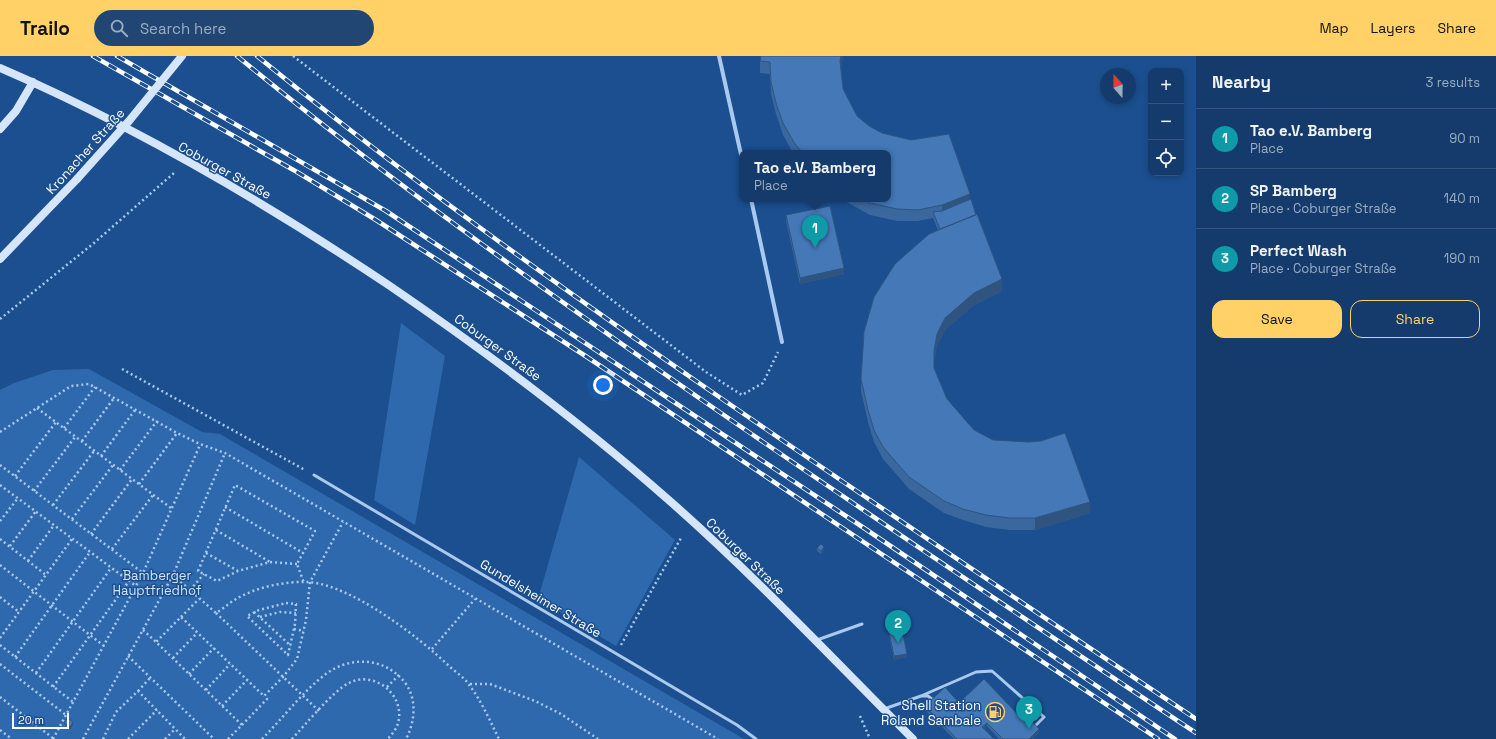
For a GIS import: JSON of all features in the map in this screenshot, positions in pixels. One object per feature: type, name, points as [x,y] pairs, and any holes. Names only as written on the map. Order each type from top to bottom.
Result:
[{"type":"street","name":"Kronacher Straße","points":[[0,259],[77,179],[129,121],[182,56]]},
{"type":"street","points":[[719,56],[740,150]]},
{"type":"street","name":"Coburger Straße","points":[[0,68],[33,82],[112,121],[234,187],[299,226],[434,316],[506,367],[570,416],[671,502],[741,566],[913,739]]},
{"type":"street","points":[[0,128],[16,111],[33,82]]},
{"type":"street","points":[[752,202],[782,342]]},
{"type":"lane","name":"Gundelsheimer Straße","points":[[314,475],[737,725],[756,739]]},
{"type":"lane","points":[[815,640],[862,624]]},
{"type":"lane","points":[[883,709],[921,696],[976,672],[992,671],[1044,717],[1034,727]]},
{"type":"lane","points":[[921,696],[928,696],[934,701]]},
{"type":"path","points":[[293,56],[706,372],[742,395],[763,383],[782,342]]},
{"type":"path","points":[[0,319],[94,243],[174,173]]},
{"type":"path","points":[[122,368],[314,475]]},
{"type":"path","points":[[0,432],[71,386],[89,384],[177,433],[200,444],[225,453],[718,739]]},
{"type":"path","points":[[64,428],[95,387]]},
{"type":"path","points":[[82,441],[114,398]]},
{"type":"path","points":[[36,408],[171,508]]},
{"type":"path","points":[[101,456],[135,410]]},
{"type":"path","points":[[120,470],[157,421]]},
{"type":"path","points":[[15,476],[56,422]]},
{"type":"path","points":[[139,484],[177,433]]},
{"type":"path","points":[[34,491],[75,437]]},
{"type":"path","points":[[0,697],[54,739],[143,573],[200,444]]},
{"type":"path","points":[[53,505],[94,451]]},
{"type":"path","points":[[83,739],[172,575],[225,453]]},
{"type":"path","points":[[0,465],[143,573]]},
{"type":"path","points":[[72,519],[113,465]]},
{"type":"path","points":[[91,534],[132,479]]},
{"type":"path","points":[[0,485],[136,586]]},
{"type":"path","points":[[298,564],[270,562],[238,571],[217,582],[198,571],[235,485],[315,531],[298,564],[304,583]]},
{"type":"path","points":[[112,549],[153,495]]},
{"type":"path","points":[[0,521],[18,498]]},
{"type":"path","points":[[225,507],[304,553]]},
{"type":"path","points":[[10,546],[36,511]]},
{"type":"path","points":[[264,696],[283,677],[297,659],[304,631],[310,582],[343,522]]},
{"type":"path","points":[[28,560],[54,525]]},
{"type":"path","points":[[216,530],[270,562]]},
{"type":"path","points":[[616,654],[680,538]]},
{"type":"path","points":[[0,539],[46,575]]},
{"type":"path","points":[[0,638],[72,539]]},
{"type":"path","points":[[15,657],[90,552]]},
{"type":"path","points":[[206,553],[238,571]]},
{"type":"path","points":[[0,565],[104,646]]},
{"type":"path","points":[[36,673],[111,568]]},
{"type":"path","points":[[190,590],[204,574]]},
{"type":"path","points":[[172,575],[199,598],[319,711]]},
{"type":"path","points":[[53,687],[129,581]]},
{"type":"path","points":[[216,614],[236,598],[264,588],[310,582],[351,596],[388,616],[432,649],[469,684],[486,712],[499,739]]},
{"type":"path","points":[[0,597],[19,612]]},
{"type":"path","points":[[156,642],[199,598]]},
{"type":"path","points":[[432,649],[475,599]]},
{"type":"path","points":[[291,604],[296,604],[296,613],[291,646],[288,655],[247,616],[272,606],[291,604]]},
{"type":"path","points":[[254,612],[291,646]]},
{"type":"path","points":[[260,617],[280,612],[296,613]]},
{"type":"path","points":[[181,617],[267,699],[228,739]]},
{"type":"path","points":[[294,629],[304,631]]},
{"type":"path","points":[[143,630],[242,725]]},
{"type":"path","points":[[173,658],[197,633]]},
{"type":"path","points":[[0,645],[73,702]]},
{"type":"path","points":[[189,674],[214,648]]},
{"type":"path","points":[[128,656],[214,739]]},
{"type":"path","points":[[262,739],[323,676],[341,666],[361,661],[381,664],[399,675],[408,687],[414,703],[414,719],[406,739]]},
{"type":"path","points":[[0,664],[66,715]]},
{"type":"path","points":[[206,690],[230,664]]},
{"type":"path","points":[[387,687],[399,675]]},
{"type":"path","points":[[103,739],[116,712],[150,678]]},
{"type":"path","points":[[292,739],[348,683],[361,679],[375,680],[387,687],[396,698],[399,712],[397,727],[388,739]]},
{"type":"path","points":[[222,706],[247,680]]},
{"type":"path","points":[[469,684],[490,684],[535,701],[561,714],[598,739]]},
{"type":"path","points":[[138,690],[185,739]]},
{"type":"path","points":[[128,739],[157,710]]},
{"type":"path","points":[[860,716],[870,739]]},
{"type":"path","points":[[165,739],[175,729]]},
{"type":"path","points":[[0,730],[12,739]]},
{"type":"green space","points":[[401,323],[445,356],[415,525],[374,500]]},
{"type":"green space","name":"Bamberger Hauptfriedhof","points":[[89,369],[202,432],[220,434],[744,739],[0,739],[0,390],[14,383],[53,370]]},
{"type":"green space","points":[[579,457],[675,540],[616,646],[538,599]]},
{"type":"building","points":[[761,56],[841,56],[840,61],[843,89],[857,116],[869,126],[882,133],[911,140],[949,134],[970,194],[942,205],[918,210],[897,209],[868,202],[891,202],[891,150],[800,150],[795,144],[783,123],[776,103],[771,82],[770,62],[760,61]]},
{"type":"building","points":[[971,199],[976,215],[940,229],[933,212],[942,211]]},
{"type":"building","points":[[830,206],[844,268],[800,278],[786,215]]},
{"type":"building","points":[[977,214],[1002,279],[974,293],[945,318],[937,334],[934,351],[934,368],[947,399],[974,430],[993,440],[1029,442],[1041,441],[1065,433],[1090,502],[1035,518],[1010,518],[986,515],[963,509],[944,501],[909,477],[883,447],[874,430],[861,379],[864,332],[874,297],[895,264],[929,234]]},
{"type":"building","points":[[821,544],[824,547],[821,551],[817,548]]},
{"type":"building","points":[[901,624],[907,654],[894,656],[888,627]]},
{"type":"building","points":[[984,679],[1025,722],[1029,718],[1039,729],[1029,739],[1003,739],[987,723],[982,727],[994,739],[957,739],[925,706],[945,687],[959,703]]},
{"type":"building","points":[[68,718],[73,722],[70,727],[64,723]]},
{"type":"railway","points":[[93,56],[297,172],[376,220],[587,357],[1158,739]]},
{"type":"railway","points":[[117,56],[386,211],[864,528],[1175,739]]},
{"type":"railway","points":[[237,56],[350,146],[584,317],[825,484],[1196,733]]},
{"type":"railway","points":[[257,56],[368,144],[596,311],[833,475],[1196,719]]},
{"type":"place","name":"Tao e.V. Bamberg","points":[[815,248]]},
{"type":"place","name":"SP Bamberg","points":[[898,643]]},
{"type":"place","name":"Shell Station Roland Sambale","points":[[995,712]]},
{"type":"place","name":"Perfect Wash","points":[[1029,729]]}]
